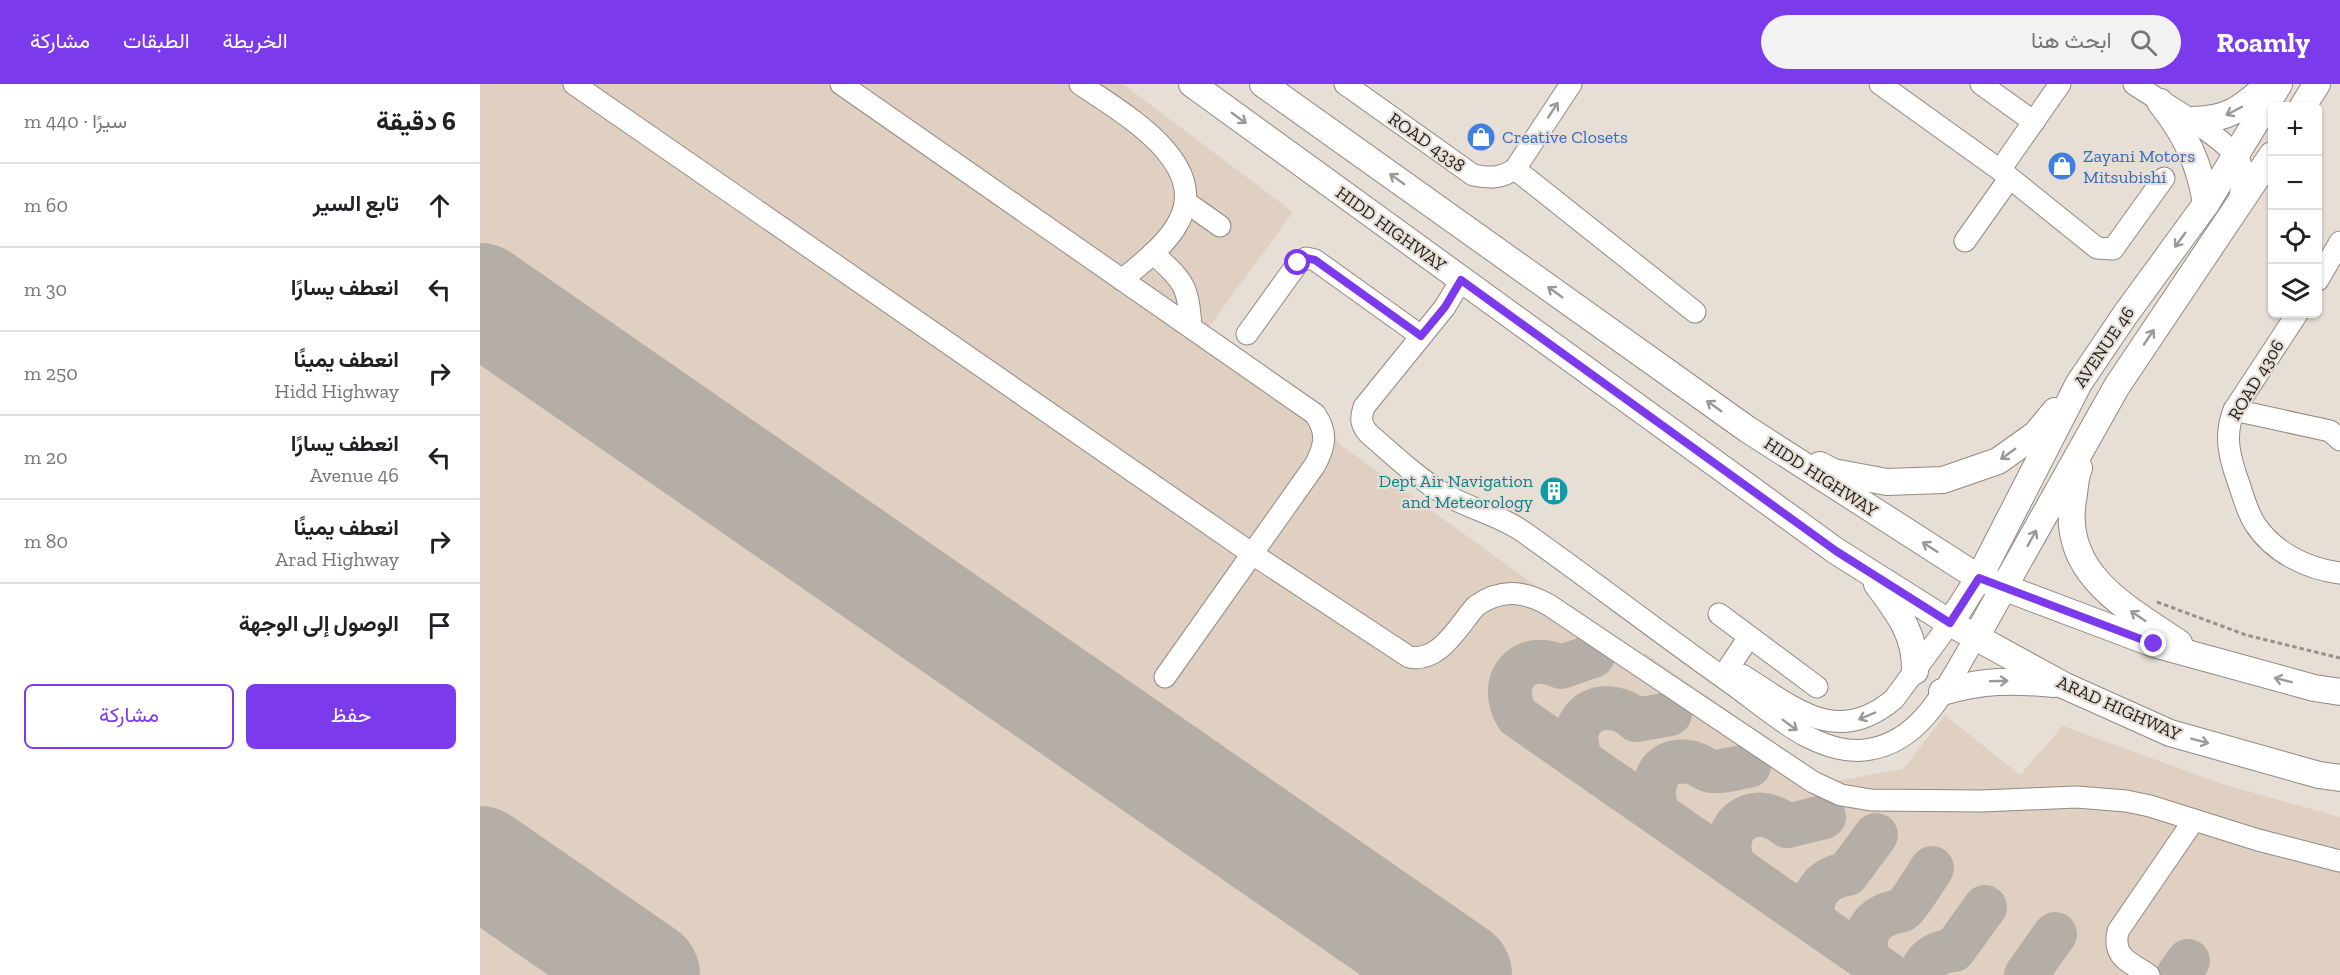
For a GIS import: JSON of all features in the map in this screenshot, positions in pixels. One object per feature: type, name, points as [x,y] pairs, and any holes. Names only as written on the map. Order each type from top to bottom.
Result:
[{"type":"main road","name":"HIDD HIGHWAY","points":[[1192,84],[1836,551],[1976,637]]},
{"type":"main road","name":"HIDD HIGHWAY","points":[[1263,84],[1747,429],[1979,578],[2003,589]]},
{"type":"main road","points":[[2191,120],[2209,120],[2228,115],[2245,105],[2269,84]]},
{"type":"main road","name":"AVENUE 46","points":[[1950,623],[1979,578],[2079,383],[2125,315],[2206,204],[2279,84]]},
{"type":"main road","points":[[2306,102],[2317,84]]},
{"type":"main road","points":[[2160,102],[2186,140],[2200,175],[2206,204]]},
{"type":"main road","name":"AVENUE 46","points":[[1976,637],[2117,386],[2271,156]]},
{"type":"main road","points":[[1747,429],[1833,472],[1887,482],[1943,480],[1998,461],[2036,434],[2079,383]]},
{"type":"main road","points":[[2117,386],[2078,472],[2071,514],[2074,540],[2080,555],[2096,581],[2115,600],[2205,660]]},
{"type":"main road","points":[[1868,572],[1906,624],[1914,647],[1915,671]]},
{"type":"main road","points":[[2003,589],[2154,644],[2205,660],[2314,688],[2340,692]]},
{"type":"main road","name":"ARAD HIGHWAY","points":[[1976,637],[2063,685],[2170,733],[2319,775],[2340,778]]},
{"type":"main road","points":[[1942,692],[1985,681],[2007,680],[2063,685]]},
{"type":"street","points":[[574,84],[1251,553],[1402,654],[1415,658],[1435,653],[1469,614],[1485,600],[1504,593],[1524,593],[1549,605],[1812,782],[1841,795],[1871,800],[1941,801],[2094,797],[2142,805],[2258,840],[2340,861]]},
{"type":"street","points":[[841,84],[1315,414],[1323,430],[1324,448],[1315,465],[1165,677]]},
{"type":"street","points":[[1080,84],[1136,122],[1170,154],[1181,176],[1186,202],[1176,228],[1153,253],[1122,280]]},
{"type":"street","name":"ROAD 4338","points":[[1345,84],[1473,175],[1492,178],[1504,176],[1515,169]]},
{"type":"street","points":[[1880,84],[2004,174],[2097,248],[2113,249],[2164,178]]},
{"type":"street","points":[[1981,84],[2034,122]]},
{"type":"street","points":[[1965,241],[2034,122],[2060,84]]},
{"type":"street","points":[[2134,84],[2191,120],[2235,154],[2241,165],[2243,176],[2238,205]]},
{"type":"street","points":[[1568,85],[1515,169],[1695,312]]},
{"type":"street","points":[[1186,202],[1220,226]]},
{"type":"street","points":[[2322,273],[2340,242]]},
{"type":"street","points":[[1153,253],[1184,284],[1189,300],[1191,327]]},
{"type":"street","points":[[1247,333],[1298,263],[1306,258],[1315,260],[1421,336]]},
{"type":"street","points":[[1461,280],[1445,307],[1364,407],[1361,417],[1363,427],[1432,486],[1518,529],[1640,618],[1736,677],[1772,703],[1803,734],[1836,748],[1853,751],[1870,750],[1902,738],[1916,728],[1927,716],[1976,637]]},
{"type":"street","name":"ROAD 4306","points":[[2294,318],[2234,410],[2228,426],[2231,462],[2254,523],[2268,540],[2286,554],[2307,565],[2340,573]]},
{"type":"street","points":[[2234,410],[2330,431],[2340,440]]},
{"type":"street","points":[[1719,614],[1817,687]]},
{"type":"street","points":[[1772,703],[1812,718],[1834,722],[1856,720],[1883,708],[1894,699],[1950,623]]},
{"type":"street","points":[[1736,677],[1749,637]]},
{"type":"street","points":[[2149,975],[2118,951],[2116,943],[2118,931],[2194,820]]},
{"type":"path","points":[[2151,598],[2172,609],[2246,635],[2340,658]]},
{"type":"shaded area","points":[[480,84],[1123,84],[1293,212],[1206,331],[1332,422],[1338,443],[1561,604],[1641,659],[1645,653],[1831,782],[1903,769],[1945,715],[2020,775],[2063,726],[2222,784],[2340,817],[2340,975],[480,975]]},
{"type":"taxiway","points":[[1593,656],[1561,667],[1536,662],[1525,665],[1512,680],[1510,691],[1511,703],[1517,716],[1890,975]]},
{"type":"taxiway","points":[[1580,760],[1577,731],[1581,722],[1594,710],[1612,708],[1629,714],[1636,720],[1670,714]]},
{"type":"taxiway","points":[[1658,814],[1655,804],[1655,785],[1657,776],[1669,764],[1689,762],[1715,771],[1749,766]]},
{"type":"taxiway","points":[[1735,868],[1730,854],[1730,840],[1734,829],[1741,821],[1750,816],[1762,815],[1774,818],[1787,826],[1824,817]]},
{"type":"taxiway","points":[[1814,922],[1813,905],[1818,890],[1830,880],[1847,874],[1876,835]]},
{"type":"taxiway","points":[[1867,959],[1866,938],[1871,926],[1881,917],[1902,910],[1932,868]]},
{"type":"taxiway","points":[[1920,975],[1925,964],[1933,957],[1954,950],[1985,907]]},
{"type":"taxiway","points":[[2026,975],[2055,934]]},
{"type":"taxiway","points":[[2178,975],[2188,961]]},
{"type":"runway","points":[[480,298],[1457,975]]},
{"type":"runway","points":[[480,861],[645,975]]},
{"type":"place","name":"Creative Closets","points":[[1481,137]]},
{"type":"place","name":"Zayani Motors Mitsubishi","points":[[2062,166]]},
{"type":"place","name":"Dept Air Navigation and Meteorology","points":[[1554,491]]},
{"type":"route","points":[[1298,263],[1306,258],[1315,260],[1421,336],[1445,307],[1461,280],[1836,551],[1950,623],[1979,578],[2003,589],[2154,644]]}]
